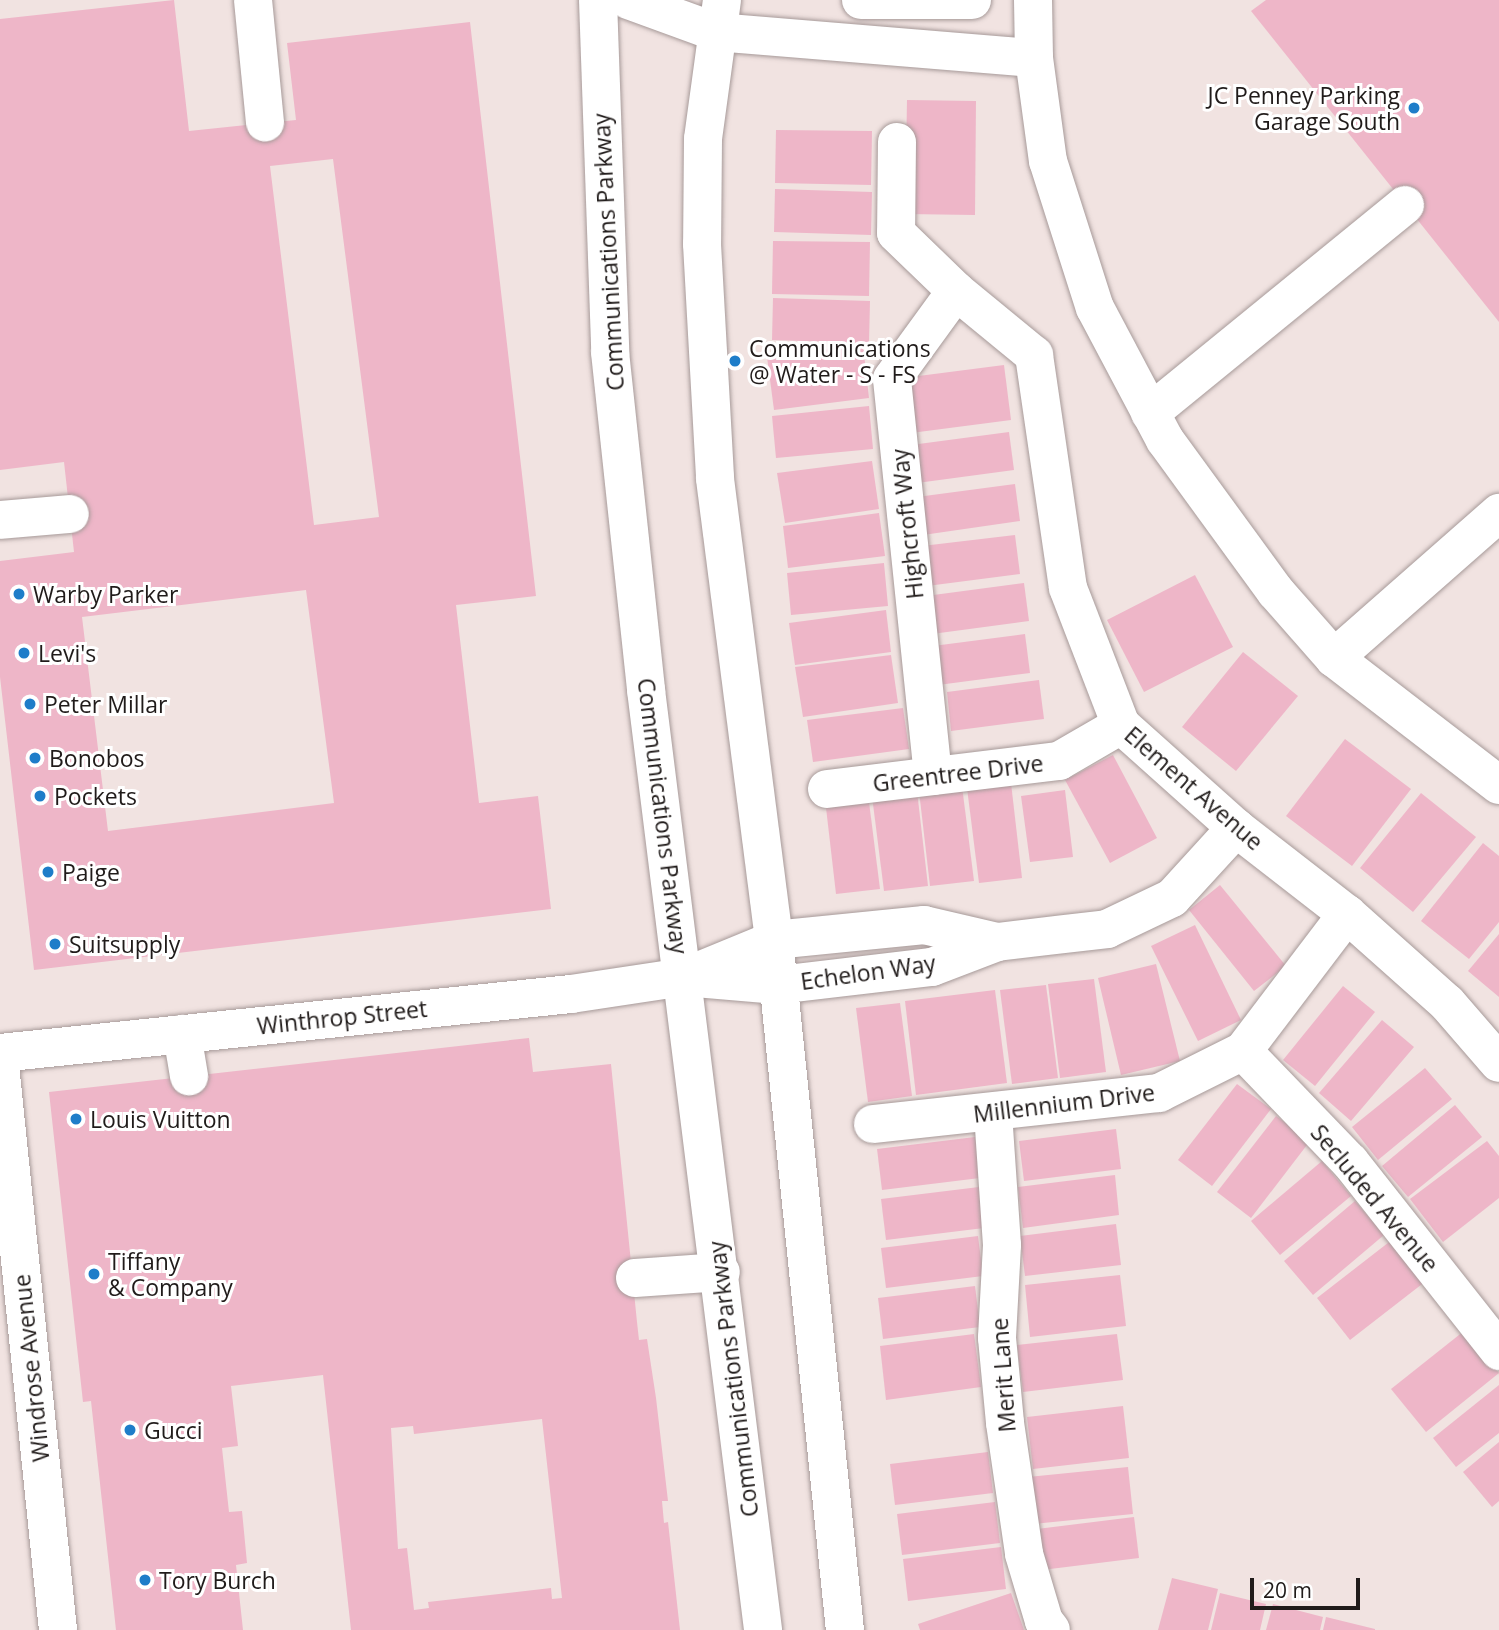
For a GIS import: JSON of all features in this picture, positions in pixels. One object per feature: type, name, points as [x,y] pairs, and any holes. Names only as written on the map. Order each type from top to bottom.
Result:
[{"type":"street","points":[[253,0],[265,122]]},
{"type":"street","name":"Communications Parkway","points":[[598,0],[610,352],[646,690],[764,1630]]},
{"type":"street","points":[[628,0],[719,16],[1034,58]]},
{"type":"street","points":[[861,0],[972,0]]},
{"type":"street","points":[[1033,0],[1034,58],[1048,161],[1095,308],[1150,414],[1276,592],[1334,658],[1499,785]]},
{"type":"street","points":[[719,16],[703,139],[702,244],[714,465],[774,940],[845,1630]]},
{"type":"street","name":"Element Avenue","points":[[897,142],[896,233],[956,291],[1034,355],[1068,589],[1121,725],[1236,828],[1347,914],[1447,1003],[1499,1063]]},
{"type":"street","points":[[1150,414],[1405,205]]},
{"type":"street","name":"Highcroft Way","points":[[933,776],[892,379],[956,291]]},
{"type":"street","points":[[1334,658],[1499,513]]},
{"type":"street","points":[[0,520],[70,514]]},
{"type":"street","name":"Greentree Drive","points":[[827,789],[1059,761],[1121,725]]},
{"type":"street","name":"Echelon Way","points":[[778,985],[932,967],[997,942],[1107,929],[1172,898],[1236,828]]},
{"type":"street","name":"Millennium Drive","points":[[873,1125],[1158,1093],[1243,1051],[1347,914]]},
{"type":"street","name":"Echelon Way","points":[[774,940],[924,925],[997,942]]},
{"type":"street","name":"Winthrop Street","points":[[684,977],[774,940]]},
{"type":"street","name":"Winthrop Street","points":[[0,1053],[557,995],[684,977],[778,985]]},
{"type":"street","points":[[183,1034],[189,1076]]},
{"type":"street","name":"Secluded Avenue","points":[[1243,1051],[1350,1162],[1499,1352]]},
{"type":"street","name":"Windrose Avenue","points":[[0,1065],[58,1630]]},
{"type":"street","name":"Merit Lane","points":[[993,1113],[1002,1245],[997,1338],[1005,1423],[1024,1554],[1044,1621],[1051,1630]]},
{"type":"street","points":[[635,1278],[721,1272]]},
{"type":"building","points":[[174,0],[189,131],[296,120],[287,43],[470,22],[536,596],[456,605],[479,803],[538,796],[551,909],[34,970],[0,677],[0,561],[74,552],[64,462],[0,470],[0,19]],"holes":[[[333,159],[379,517],[314,525],[270,166]],[[306,590],[334,803],[108,831],[82,617]]]},
{"type":"building","name":"JC Penney Parking Garage South","points":[[1266,0],[1499,0],[1499,322],[1251,11]]},
{"type":"building","points":[[907,100],[976,101],[975,215],[905,214]]},
{"type":"building","points":[[776,130],[872,131],[871,185],[775,183]]},
{"type":"building","points":[[775,189],[872,192],[871,235],[774,232]]},
{"type":"building","points":[[773,241],[870,242],[869,296],[772,294]]},
{"type":"building","points":[[773,298],[870,301],[869,343],[772,340]]},
{"type":"building","points":[[863,345],[869,398],[774,410],[767,357]]},
{"type":"building","points":[[1004,365],[1011,420],[911,433],[903,378]]},
{"type":"building","points":[[869,406],[873,449],[776,458],[772,416]]},
{"type":"building","points":[[1009,432],[1014,470],[917,483],[911,445]]},
{"type":"building","points":[[872,461],[879,509],[785,523],[777,473]]},
{"type":"building","points":[[1015,484],[1020,521],[923,535],[917,497]]},
{"type":"building","points":[[879,513],[885,556],[788,568],[783,526]]},
{"type":"building","points":[[1015,535],[1020,574],[927,586],[922,546]]},
{"type":"building","points":[[884,563],[888,606],[791,615],[787,573]]},
{"type":"building","points":[[1195,575],[1233,647],[1144,692],[1107,620]]},
{"type":"building","points":[[1024,583],[1029,621],[932,634],[926,596]]},
{"type":"building","points":[[886,610],[891,652],[795,665],[789,623]]},
{"type":"building","points":[[1025,634],[1030,673],[938,685],[933,646]]},
{"type":"building","points":[[1243,652],[1298,696],[1236,771],[1182,727]]},
{"type":"building","points":[[891,655],[898,703],[803,717],[795,667]]},
{"type":"building","points":[[1039,680],[1044,719],[951,731],[947,692]]},
{"type":"building","points":[[903,708],[909,749],[813,762],[807,720]]},
{"type":"building","points":[[1345,739],[1411,789],[1352,866],[1286,816]]},
{"type":"building","points":[[1113,755],[1157,838],[1110,863],[1065,780]]},
{"type":"building","points":[[1011,783],[1022,878],[979,883],[967,788]]},
{"type":"building","points":[[962,786],[974,881],[930,886],[919,791]]},
{"type":"building","points":[[1065,790],[1073,857],[1030,862],[1021,796]]},
{"type":"building","points":[[917,791],[928,886],[884,891],[872,796]]},
{"type":"building","points":[[1421,793],[1476,837],[1413,912],[1360,868]]},
{"type":"building","points":[[868,794],[880,889],[836,894],[825,799]]},
{"type":"building","points":[[1483,843],[1499,856],[1499,922],[1469,959],[1421,921]]},
{"type":"building","points":[[1220,885],[1286,966],[1254,991],[1189,910]]},
{"type":"building","points":[[1195,925],[1241,1020],[1198,1041],[1151,946]]},
{"type":"building","points":[[1499,934],[1499,997],[1468,971]]},
{"type":"building","points":[[1156,964],[1180,1061],[1121,1075],[1098,978]]},
{"type":"building","points":[[1094,979],[1106,1072],[1060,1078],[1048,984]]},
{"type":"building","points":[[1046,985],[1058,1078],[1012,1084],[1000,990]]},
{"type":"building","points":[[1343,986],[1375,1012],[1315,1086],[1283,1060]]},
{"type":"building","points":[[995,990],[1007,1083],[916,1095],[905,1001]]},
{"type":"building","points":[[900,1003],[912,1096],[868,1102],[856,1008]]},
{"type":"building","points":[[1382,1020],[1414,1047],[1351,1121],[1319,1093]]},
{"type":"building","points":[[529,1038],[533,1072],[611,1064],[639,1340],[647,1339],[656,1398],[668,1501],[662,1501],[664,1523],[668,1522],[680,1630],[351,1630],[323,1375],[231,1386],[238,1446],[222,1448],[229,1512],[242,1511],[247,1563],[236,1565],[243,1630],[116,1630],[91,1401],[83,1402],[49,1092]],"holes":[[[542,1419],[562,1598],[552,1599],[551,1588],[428,1602],[429,1608],[414,1610],[407,1548],[398,1549],[391,1428],[413,1426],[414,1434]]]},
{"type":"building","points":[[1425,1068],[1452,1099],[1378,1160],[1352,1127]]},
{"type":"building","points":[[1237,1084],[1271,1109],[1212,1186],[1178,1160]]},
{"type":"building","points":[[1455,1105],[1482,1137],[1408,1197],[1382,1166]]},
{"type":"building","points":[[1276,1116],[1310,1141],[1251,1218],[1217,1192]]},
{"type":"building","points":[[1116,1129],[1121,1169],[1024,1181],[1019,1141]]},
{"type":"building","points":[[975,1137],[980,1178],[882,1190],[877,1149]]},
{"type":"building","points":[[1487,1141],[1499,1156],[1499,1198],[1443,1242],[1410,1199]]},
{"type":"building","points":[[1322,1161],[1351,1196],[1280,1255],[1251,1221]]},
{"type":"building","points":[[1115,1175],[1119,1215],[1023,1228],[1018,1187]]},
{"type":"building","points":[[979,1187],[984,1228],[886,1240],[881,1199]]},
{"type":"building","points":[[1355,1201],[1384,1235],[1313,1295],[1284,1261]]},
{"type":"building","points":[[1116,1224],[1121,1265],[1025,1276],[1020,1236]]},
{"type":"building","points":[[978,1236],[983,1276],[886,1288],[881,1248]]},
{"type":"building","points":[[1393,1239],[1426,1281],[1350,1340],[1317,1298]]},
{"type":"building","points":[[1120,1275],[1126,1326],[1030,1337],[1025,1285]]},
{"type":"building","points":[[975,1286],[980,1327],[883,1339],[878,1298]]},
{"type":"building","points":[[1464,1331],[1499,1373],[1426,1432],[1391,1389]]},
{"type":"building","points":[[974,1334],[981,1387],[886,1400],[880,1346]]},
{"type":"building","points":[[1117,1334],[1123,1380],[1023,1392],[1017,1345]]},
{"type":"building","points":[[1499,1385],[1499,1433],[1456,1467],[1433,1438]]},
{"type":"building","points":[[1123,1406],[1129,1458],[1033,1469],[1027,1417]]},
{"type":"building","points":[[1499,1442],[1499,1501],[1492,1507],[1463,1472]]},
{"type":"building","points":[[988,1452],[993,1493],[895,1505],[890,1464]]},
{"type":"building","points":[[1128,1467],[1133,1514],[1033,1524],[1028,1477]]},
{"type":"building","points":[[995,1502],[1000,1543],[902,1555],[897,1514]]},
{"type":"building","points":[[1134,1517],[1139,1558],[1042,1570],[1037,1529]]},
{"type":"building","points":[[1001,1547],[1006,1589],[908,1601],[903,1559]]},
{"type":"building","points":[[1172,1578],[1218,1589],[1208,1630],[1158,1630]]},
{"type":"building","points":[[1011,1593],[1024,1630],[920,1630],[918,1624]]},
{"type":"building","points":[[1220,1593],[1266,1604],[1260,1630],[1211,1630]]},
{"type":"building","points":[[1273,1604],[1323,1617],[1320,1630],[1266,1630]]},
{"type":"building","points":[[1326,1617],[1375,1629],[1375,1630],[1323,1630]]},
{"type":"place","name":"JC Penney Parking Garage South","points":[[1414,108]]},
{"type":"place","name":"Communications @ Water - S - FS","points":[[735,361]]},
{"type":"place","name":"Warby Parker","points":[[19,594]]},
{"type":"place","name":"Levi's","points":[[24,653]]},
{"type":"place","name":"Peter Millar","points":[[30,704]]},
{"type":"place","name":"Bonobos","points":[[35,758]]},
{"type":"place","name":"Pockets","points":[[40,796]]},
{"type":"place","name":"Paige","points":[[48,872]]},
{"type":"place","name":"Suitsupply","points":[[55,944]]},
{"type":"place","name":"Louis Vuitton","points":[[76,1119]]},
{"type":"place","name":"Tiffany & Company","points":[[94,1274]]},
{"type":"place","name":"Gucci","points":[[130,1430]]},
{"type":"place","name":"Tory Burch","points":[[145,1580]]}]
